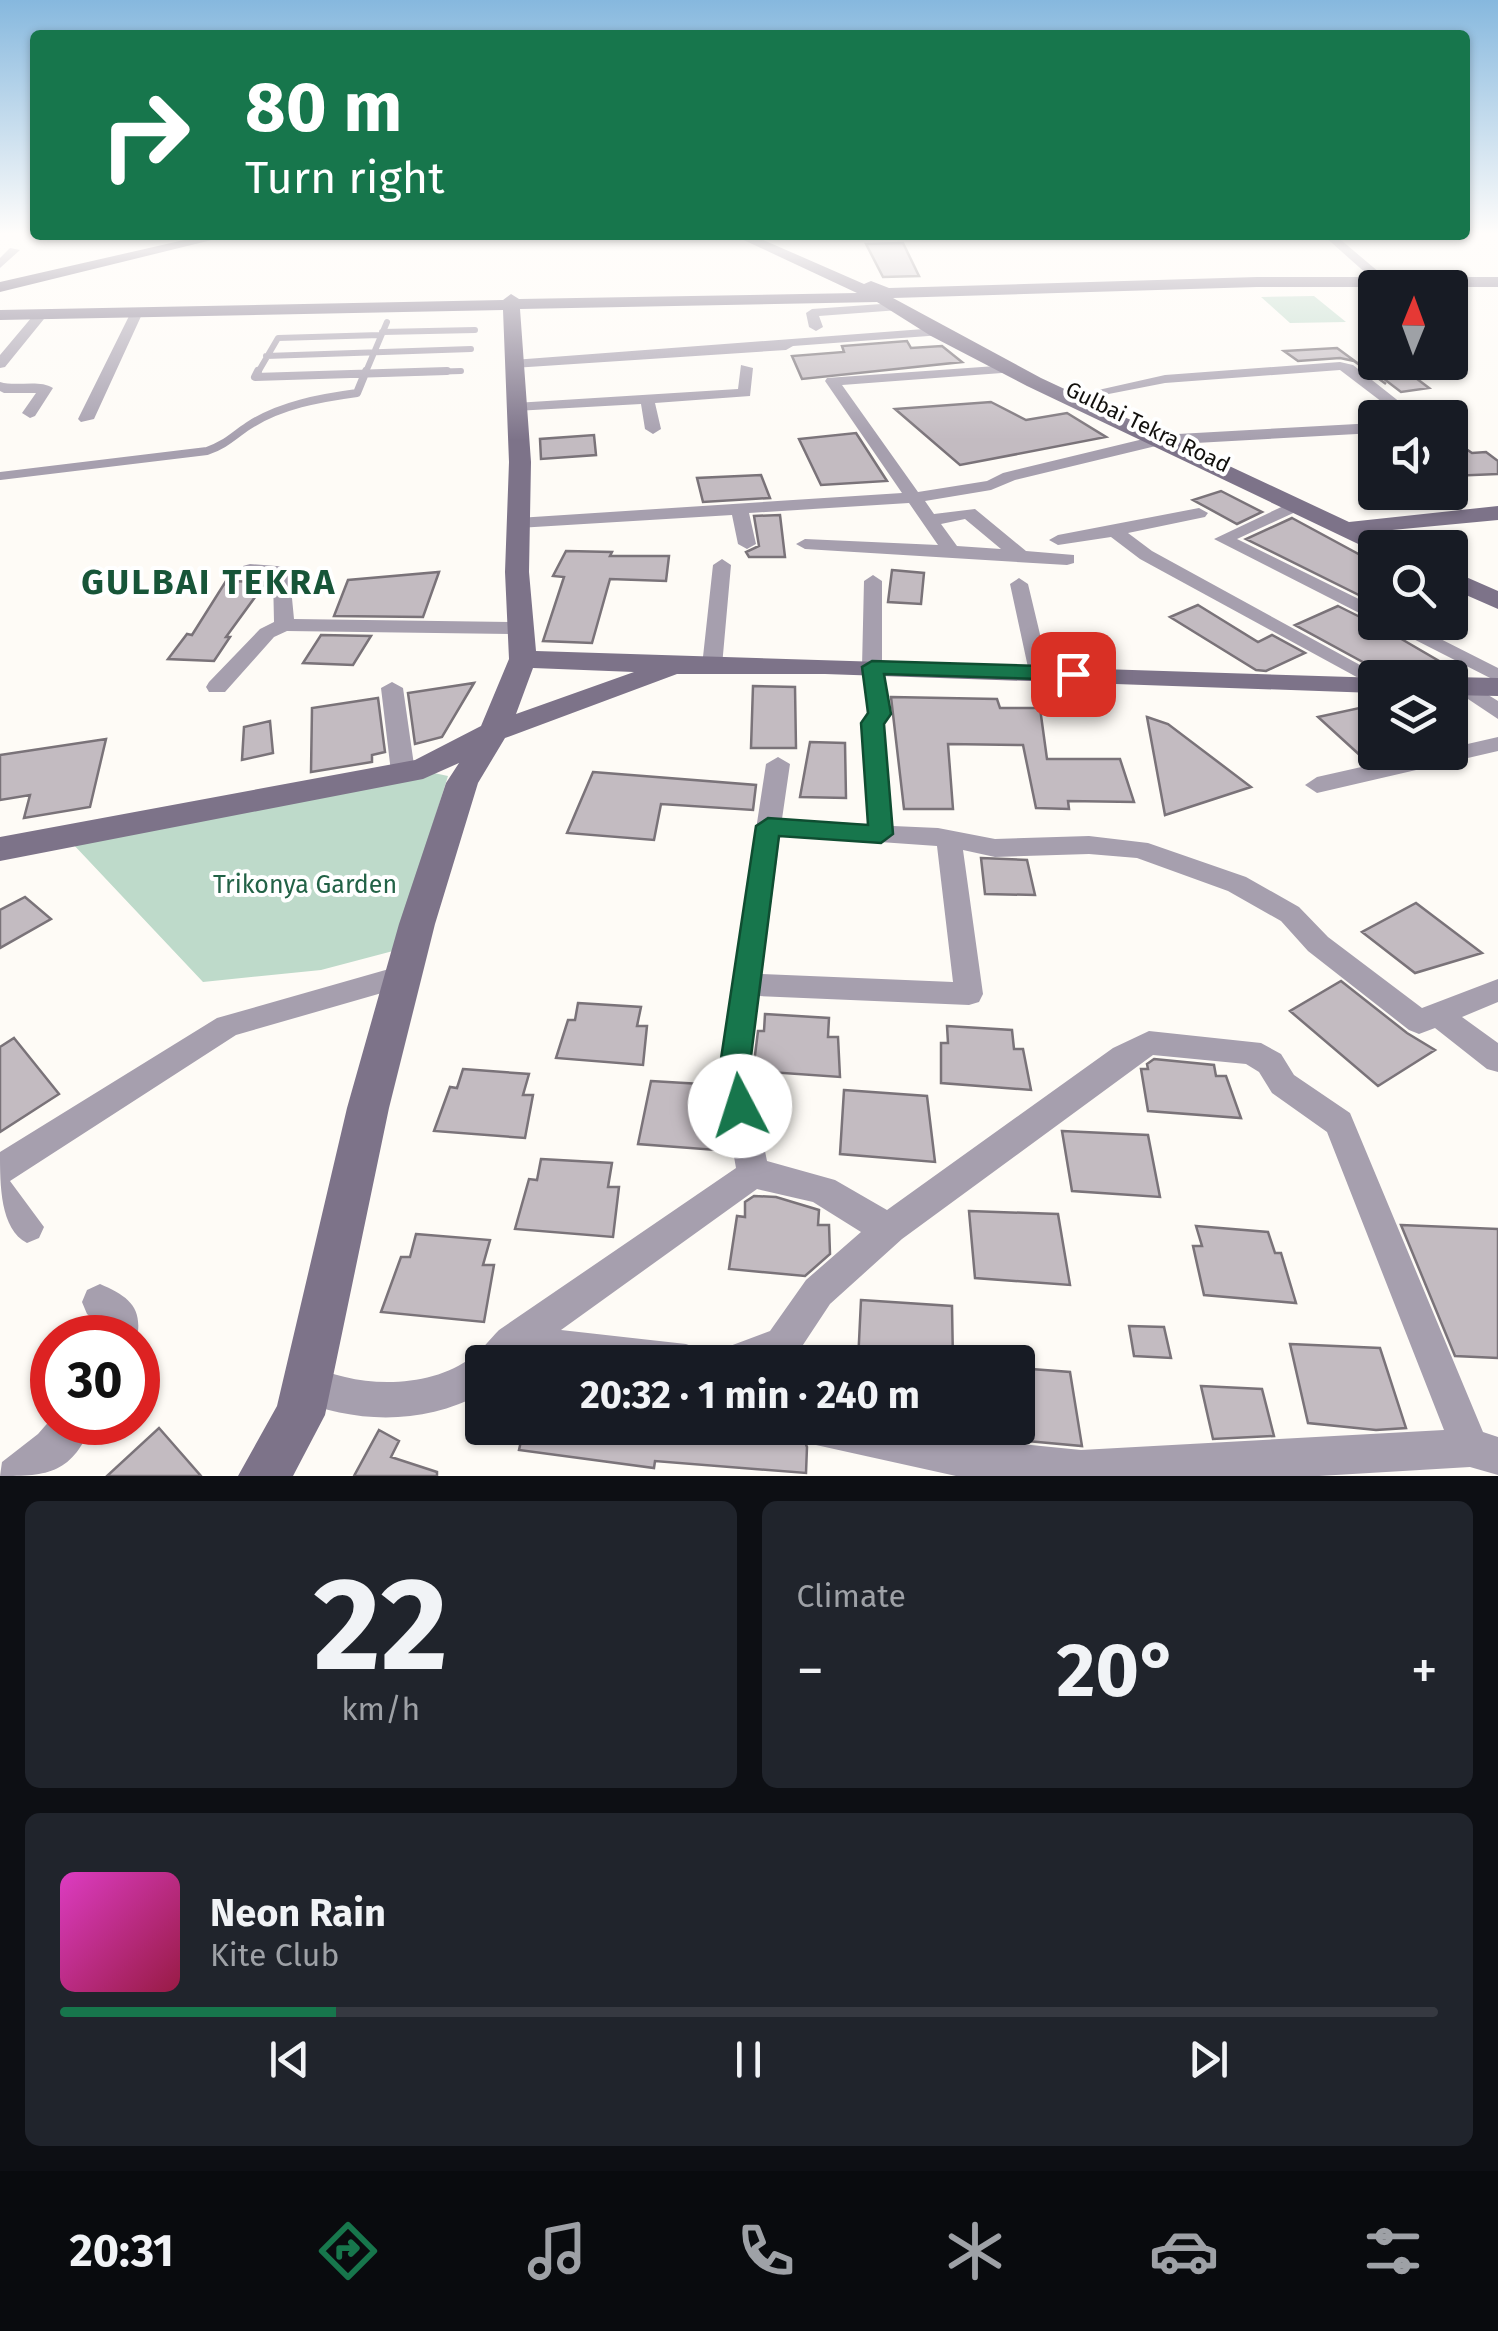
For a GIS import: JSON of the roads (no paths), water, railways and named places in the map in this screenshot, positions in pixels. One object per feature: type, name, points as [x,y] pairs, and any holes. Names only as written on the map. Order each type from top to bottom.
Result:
[{"type":"main road","points":[[0,312],[510,302]]},
{"type":"main road","points":[[264,1476],[300,1415],[368,1108],[403,976],[462,783],[494,732],[521,643],[510,302]]},
{"type":"main road","points":[[0,312],[555,302]]},
{"type":"main road","name":"Gulbai Tekra Road","points":[[888,302],[1010,369],[1367,530]]},
{"type":"main road","name":"Gulbai Tekra Road","points":[[889,302],[1358,535]]},
{"type":"main road","points":[[1358,526],[1498,513]]},
{"type":"main road","points":[[1468,576],[1498,590]]},
{"type":"main road","points":[[1468,587],[1498,601]]},
{"type":"main road","points":[[521,643],[677,666],[872,667],[1358,681]]},
{"type":"main road","points":[[0,849],[423,768],[494,732],[677,666]]},
{"type":"main road","points":[[1468,686],[1498,687]]},
{"type":"street","points":[[828,331],[812,313],[882,302]]},
{"type":"street","points":[[868,330],[886,302]]},
{"type":"street","points":[[86,419],[137,312]]},
{"type":"street","points":[[0,364],[42,314]]},
{"type":"street","points":[[786,339],[828,331]]},
{"type":"street","points":[[513,364],[786,339],[828,331],[937,332]]},
{"type":"street","points":[[1082,395],[1165,380],[1340,366],[1390,400]]},
{"type":"street","points":[[516,407],[744,393],[746,368]]},
{"type":"street","points":[[951,550],[832,381],[1010,369]]},
{"type":"street","points":[[0,386],[9,390],[46,388],[30,412]]},
{"type":"street","points":[[646,398],[654,429]]},
{"type":"street","points":[[518,523],[911,498],[991,485],[1009,476],[1168,440],[1358,429]]},
{"type":"street","points":[[1296,505],[1223,539],[1358,606]]},
{"type":"street","points":[[739,508],[747,544]]},
{"type":"street","points":[[932,520],[969,513],[1021,556]]},
{"type":"street","points":[[1058,540],[1199,513]]},
{"type":"street","points":[[1114,531],[1146,555],[1358,673]]},
{"type":"street","points":[[805,544],[1067,559]]},
{"type":"street","points":[[712,666],[722,565]]},
{"type":"street","points":[[250,570],[282,572],[284,624]]},
{"type":"street","points":[[873,581],[872,667],[880,714],[872,723],[881,834]]},
{"type":"street","points":[[1019,584],[1040,672]]},
{"type":"street","points":[[217,687],[266,633],[284,624],[521,643]]},
{"type":"street","points":[[1426,640],[1498,676]]},
{"type":"street","points":[[392,688],[404,772]]},
{"type":"street","points":[[1468,693],[1498,712]]},
{"type":"street","points":[[1318,785],[1498,744]]},
{"type":"street","points":[[753,1174],[734,1072],[778,764]]},
{"type":"street","points":[[768,826],[950,840],[995,848],[1090,845],[1139,849],[1219,878],[1290,914],[1318,944],[1419,1022],[1498,990]]},
{"type":"street","points":[[748,984],[970,994],[950,840]]},
{"type":"street","points":[[0,1170],[226,1026],[403,976]]},
{"type":"street","points":[[1437,1014],[1498,1060]]},
{"type":"street","points":[[779,1345],[818,1292],[890,1228],[1124,1057],[1149,1043],[1251,1052],[1270,1063],[1283,1084],[1339,1123],[1484,1452],[1081,1470],[964,1458],[900,1445]]},
{"type":"street","points":[[513,1345],[753,1174],[784,1179],[835,1196],[874,1223],[890,1228]]},
{"type":"street","points":[[0,1192],[27,1227]]},
{"type":"street","points":[[100,1302],[119,1315]]},
{"type":"street","points":[[306,1385],[362,1400],[433,1395],[465,1384]]},
{"type":"street","points":[[16,1476],[55,1445]]},
{"type":"lane","points":[[0,476],[207,451],[228,444],[261,420],[312,399],[357,392],[386,322]]},
{"type":"lane","points":[[461,371],[255,377],[278,338],[475,330]]},
{"type":"lane","points":[[266,356],[471,348]]},
{"type":"district","name":"GULBAI TEKRA","points":[[209,582]]},
{"type":"park label","name":"Trikonya Garden","points":[[305,885]]}]
